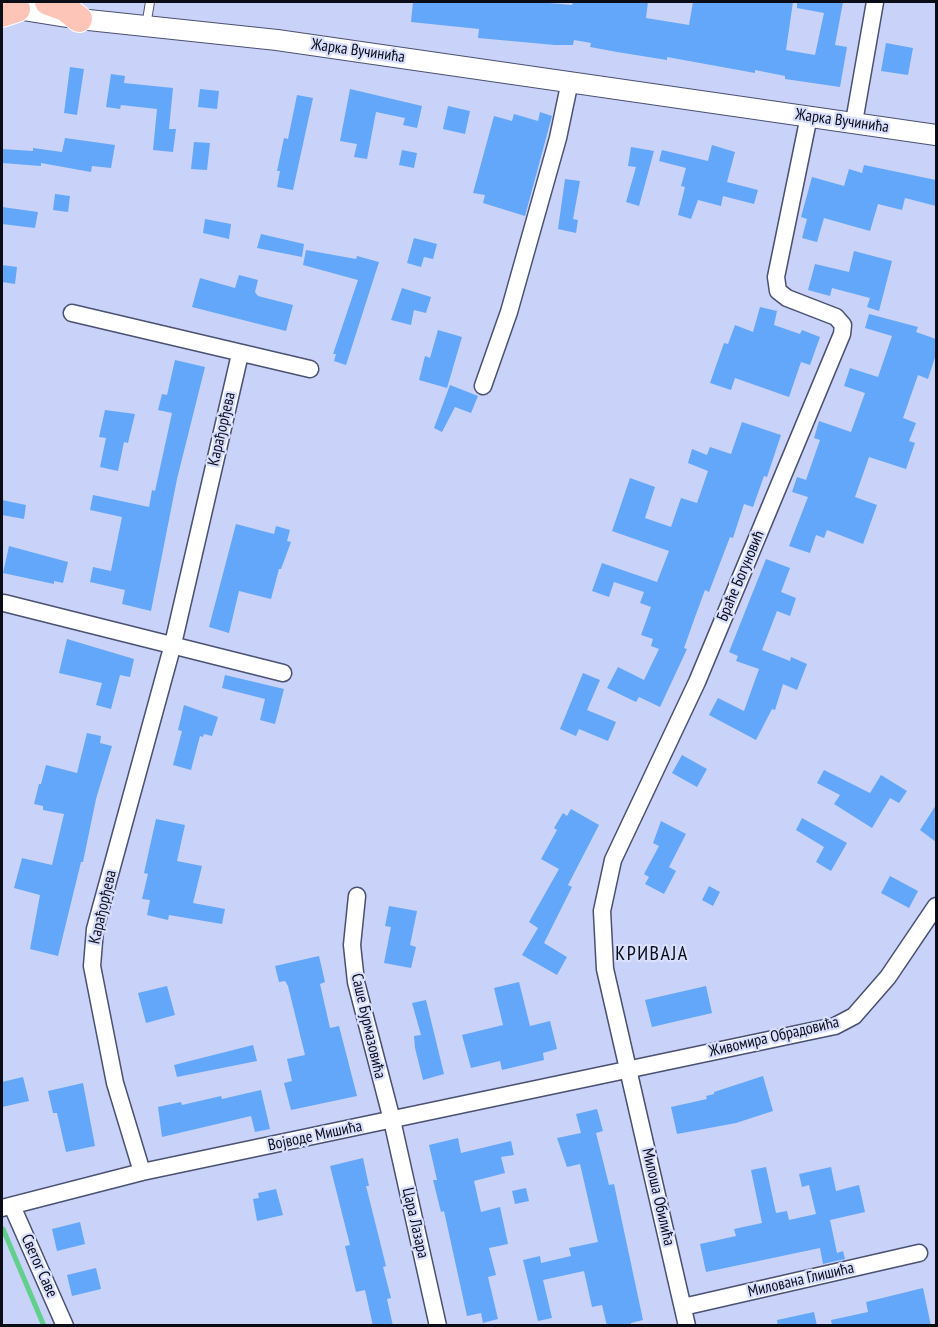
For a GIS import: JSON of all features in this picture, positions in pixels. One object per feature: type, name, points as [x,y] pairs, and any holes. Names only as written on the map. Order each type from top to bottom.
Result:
[{"type":"main road","points":[[48,2],[65,8],[79,19]]},
{"type":"street","points":[[854,122],[875,2]]},
{"type":"street","name":"Жарка Вучинића","points":[[7,10],[277,40],[936,135]]},
{"type":"street","points":[[483,386],[512,301],[558,138],[570,81]]},
{"type":"street","name":"Браће Богуновић","points":[[630,1069],[605,969],[602,911],[613,860],[697,682],[842,334],[843,325],[836,317],[787,298],[778,291],[777,277],[809,117]]},
{"type":"street","points":[[72,313],[310,369]]},
{"type":"street","name":"Карађорђева","points":[[142,1172],[115,1083],[92,966],[95,929],[173,645],[240,354]]},
{"type":"street","points":[[4,603],[282,673]]},
{"type":"street","name":"Саше Бурмазовића","points":[[357,896],[352,945],[356,982],[392,1120]]},
{"type":"street","name":"Живомира Обрадовића","points":[[630,1069],[835,1026],[854,1016],[888,977],[936,906]]},
{"type":"street","name":"Војводе Мишића","points":[[7,1207],[142,1172],[630,1069]]},
{"type":"street","name":"Милоша Обилића","points":[[630,1069],[687,1326]]},
{"type":"street","name":"Цара Лазара","points":[[392,1120],[438,1326]]},
{"type":"street","name":"Светог Саве","points":[[7,1207],[65,1326]]},
{"type":"street","name":"Милована Глишића","points":[[682,1307],[919,1253]]},
{"type":"lane","points":[[146,27],[150,2]]},
{"type":"building","points":[[413,2],[538,2],[572,5],[573,2],[648,2],[646,18],[689,25],[693,2],[793,2],[786,50],[815,55],[824,13],[797,8],[797,2],[843,2],[835,45],[847,47],[840,87],[785,79],[785,76],[755,70],[755,73],[667,57],[667,60],[617,52],[590,47],[591,43],[574,40],[573,45],[555,45],[478,38],[479,29],[411,22]]},
{"type":"building","points":[[886,43],[913,48],[908,75],[881,71]]},
{"type":"building","points":[[70,67],[84,69],[77,115],[64,113]]},
{"type":"building","points":[[111,74],[125,76],[124,83],[173,88],[169,129],[176,129],[173,152],[153,150],[157,109],[121,105],[120,109],[106,107]]},
{"type":"building","points":[[200,89],[219,91],[217,109],[198,107]]},
{"type":"building","points":[[350,89],[422,106],[417,128],[403,125],[405,118],[376,112],[367,159],[354,157],[357,144],[340,141]]},
{"type":"building","points":[[297,95],[313,98],[293,190],[277,187],[280,171],[277,171],[284,138],[288,139]]},
{"type":"building","points":[[448,106],[470,111],[465,134],[443,129]]},
{"type":"building","points":[[540,112],[552,116],[525,216],[483,203],[485,195],[473,193],[494,116],[512,121],[514,114],[538,121]]},
{"type":"building","points":[[65,138],[115,145],[111,168],[92,166],[91,172],[41,163],[41,166],[2,163],[2,149],[33,151],[33,148],[62,152]]},
{"type":"building","points":[[194,142],[210,143],[207,170],[191,169]]},
{"type":"building","points":[[712,145],[735,152],[727,182],[758,190],[754,204],[723,196],[721,206],[698,200],[691,219],[678,215],[685,187],[681,186],[686,168],[659,161],[662,150],[708,161]]},
{"type":"building","points":[[631,147],[654,151],[639,206],[626,202],[636,167],[628,166]]},
{"type":"building","points":[[402,150],[417,153],[414,168],[399,165]]},
{"type":"building","points":[[864,165],[936,180],[936,206],[905,198],[902,210],[878,204],[870,231],[824,218],[817,242],[802,238],[807,219],[801,217],[812,177],[844,186],[849,169],[862,173]]},
{"type":"building","points":[[565,179],[580,181],[573,219],[578,220],[576,233],[558,229]]},
{"type":"building","points":[[55,194],[70,196],[68,212],[53,210]]},
{"type":"building","points":[[2,207],[38,212],[35,228],[2,224]]},
{"type":"building","points":[[205,219],[231,224],[229,239],[203,233]]},
{"type":"building","points":[[261,234],[304,244],[302,257],[257,248]]},
{"type":"building","points":[[414,238],[437,244],[433,259],[424,257],[421,267],[407,263]]},
{"type":"building","points":[[306,250],[356,259],[357,256],[379,262],[346,365],[334,361],[336,354],[333,354],[358,280],[303,265]]},
{"type":"building","points":[[854,251],[892,261],[879,311],[867,307],[870,298],[832,288],[830,296],[808,290],[815,264],[849,272]]},
{"type":"building","points":[[2,265],[17,267],[15,284],[2,282]]},
{"type":"building","points":[[239,275],[258,280],[255,292],[258,296],[293,305],[286,331],[192,307],[200,278],[235,288]]},
{"type":"building","points":[[402,288],[431,297],[426,313],[414,310],[411,325],[391,320]]},
{"type":"building","points":[[760,307],[777,311],[774,325],[800,334],[802,330],[820,337],[810,365],[801,362],[789,397],[735,378],[731,390],[710,383],[724,343],[728,344],[735,325],[753,332]]},
{"type":"building","points":[[869,314],[918,327],[916,332],[936,339],[936,354],[928,379],[918,375],[903,418],[916,423],[909,441],[915,443],[906,469],[869,457],[855,497],[877,505],[863,544],[827,530],[824,538],[816,535],[810,553],[789,546],[808,497],[792,492],[797,477],[806,480],[820,440],[814,438],[819,421],[851,432],[865,393],[844,386],[850,368],[878,377],[892,336],[865,328]]},
{"type":"building","points":[[438,330],[462,337],[447,388],[419,380],[425,356],[430,358]]},
{"type":"building","points":[[175,360],[205,367],[177,479],[151,611],[122,604],[125,590],[90,582],[93,567],[111,571],[122,517],[90,510],[93,495],[149,507],[152,490],[155,491],[172,413],[158,410],[162,394],[167,395]]},
{"type":"building","points":[[450,385],[478,396],[471,413],[455,407],[442,432],[434,428]]},
{"type":"building","points":[[105,410],[135,414],[128,443],[124,442],[118,471],[100,467],[106,438],[99,437]]},
{"type":"building","points":[[742,422],[781,435],[767,477],[764,476],[753,507],[744,504],[733,538],[730,537],[709,592],[705,590],[684,648],[687,649],[660,707],[639,697],[636,702],[607,688],[618,667],[644,680],[659,649],[651,646],[653,639],[641,635],[651,607],[640,603],[644,592],[614,582],[609,597],[592,591],[602,563],[657,582],[669,551],[612,531],[630,478],[655,487],[645,518],[671,527],[681,498],[697,503],[708,471],[688,463],[692,449],[707,455],[710,447],[731,454]]},
{"type":"building","points":[[2,500],[26,505],[24,519],[2,515]]},
{"type":"building","points":[[236,524],[274,534],[276,526],[290,530],[287,541],[291,542],[281,569],[279,569],[271,599],[239,591],[229,633],[209,627]]},
{"type":"building","points":[[9,546],[68,562],[63,583],[54,581],[54,584],[3,573]]},
{"type":"building","points":[[766,559],[790,568],[781,592],[796,598],[790,616],[777,611],[762,650],[790,661],[791,657],[807,664],[797,690],[783,684],[775,710],[772,709],[756,740],[709,715],[718,698],[744,711],[759,669],[736,661],[738,656],[729,652]]},
{"type":"building","points":[[67,639],[134,659],[130,677],[120,675],[111,709],[96,705],[102,683],[59,673]]},
{"type":"building","points":[[583,673],[600,680],[587,710],[616,722],[608,741],[579,729],[576,736],[560,729]]},
{"type":"building","points":[[225,675],[284,689],[275,724],[260,720],[265,699],[222,688]]},
{"type":"building","points":[[184,705],[218,717],[212,736],[204,734],[203,737],[200,736],[191,770],[173,765],[182,731],[178,730]]},
{"type":"building","points":[[87,733],[101,736],[100,743],[112,746],[96,799],[83,862],[81,862],[58,956],[30,949],[40,895],[14,888],[22,858],[52,865],[64,814],[43,810],[43,806],[34,804],[39,784],[41,784],[46,765],[77,773]]},
{"type":"building","points":[[682,755],[707,769],[697,787],[672,773]]},
{"type":"building","points":[[824,770],[870,793],[881,775],[907,791],[899,803],[890,798],[872,828],[834,804],[840,795],[817,783]]},
{"type":"building","points":[[936,805],[936,842],[920,830]]},
{"type":"building","points":[[571,809],[599,825],[568,885],[572,887],[544,943],[567,957],[557,975],[522,955],[538,928],[529,922],[559,869],[541,859],[557,830],[554,828],[563,813],[567,816]]},
{"type":"building","points":[[802,818],[847,843],[831,871],[816,862],[824,847],[796,830]]},
{"type":"building","points":[[156,819],[185,825],[177,861],[202,866],[193,903],[225,909],[222,924],[169,915],[168,920],[147,915],[150,900],[142,899],[148,874],[144,873]]},
{"type":"building","points":[[661,821],[686,834],[669,867],[676,871],[664,894],[645,884],[649,877],[644,874],[659,846],[653,843]]},
{"type":"building","points":[[890,876],[918,891],[909,908],[881,893]]},
{"type":"building","points":[[709,886],[720,892],[713,906],[702,900]]},
{"type":"building","points":[[389,906],[417,911],[410,945],[416,947],[411,968],[384,963],[391,927],[385,926]]},
{"type":"building","points":[[319,956],[325,982],[320,984],[330,1028],[339,1026],[357,1096],[291,1110],[284,1083],[292,1081],[287,1059],[305,1055],[288,986],[285,981],[279,982],[275,966]]},
{"type":"building","points":[[519,982],[530,1026],[550,1021],[557,1049],[543,1053],[544,1060],[502,1070],[500,1061],[471,1068],[462,1035],[503,1025],[494,988]]},
{"type":"building","points":[[167,986],[175,1015],[146,1023],[138,993]]},
{"type":"building","points":[[706,986],[712,1013],[652,1027],[645,1000]]},
{"type":"building","points":[[426,1000],[444,1074],[423,1080],[414,1036],[421,1035],[412,1003]]},
{"type":"building","points":[[253,1045],[257,1061],[177,1077],[174,1065]]},
{"type":"building","points":[[763,1076],[773,1111],[736,1123],[677,1134],[671,1107],[707,1099],[706,1096],[714,1092]]},
{"type":"building","points":[[23,1077],[29,1101],[2,1107],[2,1082]]},
{"type":"building","points":[[83,1083],[95,1146],[66,1152],[57,1113],[53,1113],[48,1091]]},
{"type":"building","points":[[261,1090],[270,1129],[255,1132],[251,1116],[162,1137],[158,1107],[181,1102],[182,1105],[221,1096],[222,1099]]},
{"type":"building","points":[[597,1109],[603,1131],[596,1133],[609,1185],[614,1184],[643,1320],[631,1323],[631,1326],[607,1326],[602,1305],[592,1307],[584,1271],[543,1280],[552,1318],[538,1321],[523,1260],[540,1256],[541,1263],[571,1256],[569,1248],[598,1242],[580,1164],[567,1167],[557,1138],[581,1133],[576,1114]]},
{"type":"building","points":[[458,1138],[461,1153],[511,1141],[514,1155],[501,1157],[505,1173],[474,1181],[481,1212],[500,1207],[508,1244],[489,1248],[496,1275],[488,1277],[498,1319],[483,1323],[481,1313],[467,1316],[444,1211],[441,1212],[433,1180],[437,1180],[429,1145]]},
{"type":"building","points":[[363,1158],[369,1186],[366,1186],[386,1266],[383,1267],[391,1298],[387,1299],[393,1326],[373,1326],[365,1290],[356,1292],[345,1246],[350,1245],[330,1166]]},
{"type":"building","points":[[766,1167],[776,1213],[787,1211],[789,1220],[816,1214],[809,1185],[802,1187],[799,1174],[831,1167],[836,1191],[859,1185],[865,1212],[830,1220],[837,1253],[843,1251],[845,1259],[823,1264],[820,1248],[706,1272],[700,1244],[736,1236],[734,1229],[762,1223],[751,1170]]},
{"type":"building","points":[[526,1188],[529,1201],[515,1204],[512,1191]]},
{"type":"building","points":[[276,1189],[283,1215],[257,1221],[253,1199],[259,1198],[258,1193]]},
{"type":"building","points":[[80,1222],[85,1244],[57,1251],[52,1229]]},
{"type":"building","points":[[96,1268],[101,1289],[72,1296],[67,1275]]},
{"type":"building","points":[[923,1288],[931,1326],[832,1326],[831,1320],[868,1312],[866,1302]]},
{"type":"building","points":[[814,1312],[817,1326],[778,1326],[777,1320]]},
{"type":"waterway","points":[[3,1229],[44,1326]]},
{"type":"district","name":"КРИВАЈА","points":[[652,954]]}]
